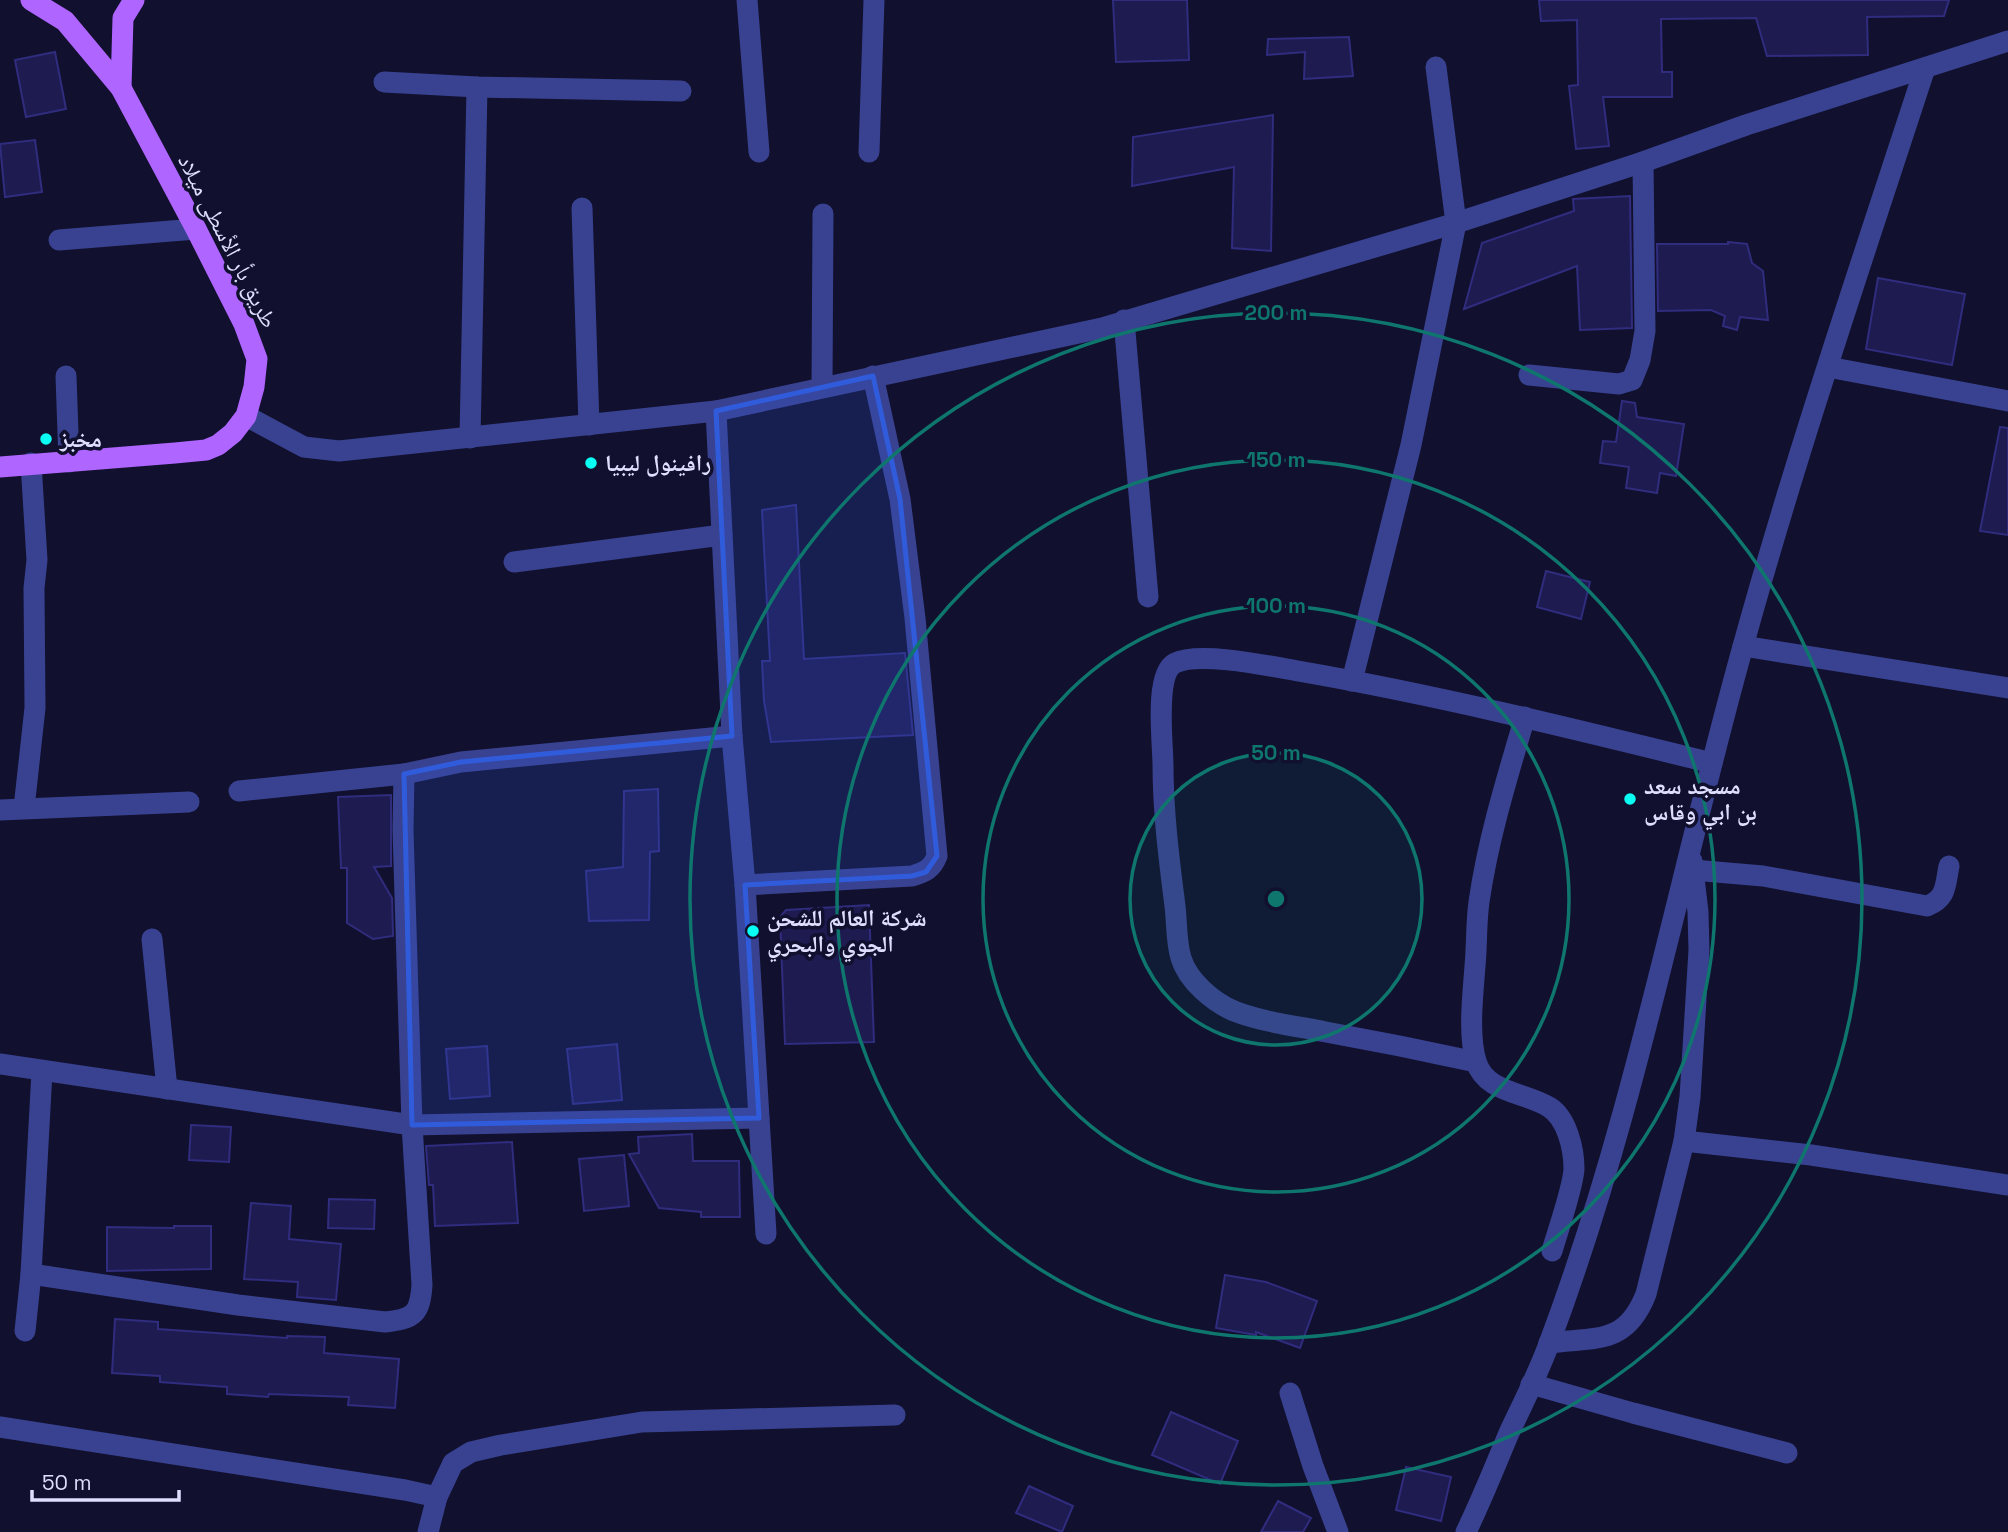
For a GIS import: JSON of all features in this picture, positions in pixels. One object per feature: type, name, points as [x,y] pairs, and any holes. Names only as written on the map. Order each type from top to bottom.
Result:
[{"type":"main road","name":"طريق بأر الأسطى ميلاد","points":[[0,467],[206,450],[218,445],[233,433],[246,416],[254,387],[257,359],[244,324],[121,88],[65,21],[31,0]]},
{"type":"main road","name":"طريق بأر الأسطى ميلاد","points":[[121,88],[123,18],[134,0]]},
{"type":"street","points":[[747,0],[759,152]]},
{"type":"street","points":[[869,152],[874,0]]},
{"type":"street","points":[[246,416],[304,447],[339,451],[716,411],[1102,328],[1456,223],[1746,125],[2008,41]]},
{"type":"street","points":[[1352,681],[1411,445],[1456,223],[1436,68]]},
{"type":"street","points":[[1466,1532],[1549,1343],[1588,1227],[1625,1105],[1743,646],[1924,68]]},
{"type":"street","points":[[384,82],[477,87],[681,90]]},
{"type":"street","points":[[470,438],[477,87]]},
{"type":"street","points":[[1529,375],[1619,384],[1632,380],[1640,360],[1645,331],[1643,162]]},
{"type":"street","points":[[582,208],[589,425]]},
{"type":"street","points":[[822,387],[823,214]]},
{"type":"street","points":[[59,240],[196,229]]},
{"type":"street","points":[[1124,320],[1147,597]]},
{"type":"street","points":[[1828,368],[2008,401]]},
{"type":"street","points":[[66,376],[69,462]]},
{"type":"street","points":[[746,885],[912,876],[926,872],[933,866],[937,856],[915,618],[900,499],[873,376]]},
{"type":"street","points":[[716,411],[733,736],[746,885],[766,1234]]},
{"type":"street","points":[[24,808],[35,708],[34,588],[37,560],[32,463]]},
{"type":"street","points":[[514,562],[722,534]]},
{"type":"street","points":[[1743,646],[2008,688]]},
{"type":"street","points":[[1476,1062],[1234,1011],[1209,996],[1189,974],[1181,958],[1168,855],[1162,698],[1167,670],[1177,662],[1195,659],[1240,661],[1525,717],[1712,764]]},
{"type":"street","points":[[1525,717],[1494,821],[1479,901],[1472,997],[1473,1051],[1480,1072],[1491,1082],[1506,1091],[1550,1107],[1562,1120],[1572,1150],[1574,1171],[1552,1251]]},
{"type":"street","points":[[239,791],[404,774],[461,762],[733,736]]},
{"type":"street","points":[[31,1274],[238,1305],[385,1322],[413,1315],[421,1304],[422,1285],[412,1125],[403,830],[404,774]]},
{"type":"street","points":[[0,810],[188,802]]},
{"type":"street","points":[[1549,1343],[1607,1336],[1627,1327],[1637,1316],[1656,1260],[1684,1141],[1690,1097],[1698,976],[1698,912],[1691,842]]},
{"type":"street","points":[[1693,870],[1763,876],[1927,906],[1938,902],[1944,894],[1949,866]]},
{"type":"street","points":[[152,939],[167,1089]]},
{"type":"street","points":[[0,1063],[412,1125],[759,1118]]},
{"type":"street","points":[[25,1331],[31,1274],[42,1071]]},
{"type":"street","points":[[1684,1141],[1811,1155],[2008,1185]]},
{"type":"street","points":[[1531,1384],[1787,1453]]},
{"type":"street","points":[[1290,1394],[1338,1532]]},
{"type":"street","points":[[428,1532],[437,1497],[453,1463],[471,1452],[642,1422],[895,1415]]},
{"type":"street","points":[[0,1427],[437,1497]]},
{"type":"highlighted area","points":[[873,376],[900,499],[937,856],[926,872],[912,876],[745,885],[759,1118],[412,1125],[404,774],[461,762],[732,736],[716,411]]},
{"type":"building","points":[[1113,0],[1187,0],[1189,60],[1116,62]]},
{"type":"building","points":[[1539,0],[1949,0],[1944,16],[1867,17],[1868,55],[1767,56],[1756,18],[1661,19],[1662,72],[1672,72],[1672,97],[1603,97],[1609,146],[1576,149],[1569,86],[1578,85],[1577,20],[1541,21]]},
{"type":"building","points":[[1349,37],[1353,76],[1304,79],[1305,52],[1267,55],[1268,39]]},
{"type":"building","points":[[55,52],[66,109],[26,117],[15,60]]},
{"type":"building","points":[[1273,115],[1271,251],[1232,248],[1234,167],[1132,186],[1133,137]]},
{"type":"building","points":[[35,140],[42,192],[5,197],[0,144]]},
{"type":"building","points":[[1630,196],[1632,328],[1580,330],[1577,266],[1464,309],[1482,243],[1574,211],[1573,199]]},
{"type":"building","points":[[1657,244],[1747,244],[1752,263],[1763,271],[1768,320],[1740,317],[1737,330],[1723,326],[1725,316],[1711,310],[1658,311]]},
{"type":"building","points":[[1878,278],[1965,294],[1952,365],[1866,349]]},
{"type":"building","points":[[1622,401],[1635,403],[1637,417],[1684,424],[1676,476],[1660,473],[1657,493],[1626,488],[1629,467],[1600,463],[1603,441],[1616,442]]},
{"type":"building","points":[[2000,427],[2008,428],[2008,535],[1980,531]]},
{"type":"building","points":[[796,505],[804,659],[905,653],[913,735],[771,742],[764,701],[762,661],[770,661],[762,510]]},
{"type":"building","points":[[1546,571],[1590,582],[1581,619],[1537,607]]},
{"type":"building","points":[[658,789],[659,851],[650,852],[649,920],[589,921],[586,871],[623,867],[624,791]]},
{"type":"building","points":[[391,795],[391,866],[374,867],[392,898],[393,936],[373,939],[347,923],[347,868],[341,868],[338,797]]},
{"type":"building","points":[[869,905],[874,1042],[785,1044],[780,917],[786,910]]},
{"type":"building","points":[[617,1044],[622,1100],[573,1104],[567,1049]]},
{"type":"building","points":[[487,1046],[490,1096],[450,1099],[446,1049]]},
{"type":"building","points":[[191,1125],[231,1127],[229,1162],[189,1160]]},
{"type":"building","points":[[692,1134],[693,1161],[739,1161],[740,1217],[701,1217],[701,1212],[659,1208],[629,1154],[639,1153],[638,1137]]},
{"type":"building","points":[[512,1142],[518,1223],[435,1226],[433,1185],[429,1185],[426,1146]]},
{"type":"building","points":[[624,1155],[629,1206],[584,1211],[579,1159]]},
{"type":"building","points":[[329,1199],[375,1200],[374,1229],[328,1228]]},
{"type":"building","points":[[251,1203],[291,1206],[289,1239],[341,1244],[336,1300],[297,1297],[298,1282],[244,1279]]},
{"type":"building","points":[[211,1226],[211,1269],[107,1271],[107,1227]]},
{"type":"building","points":[[1225,1275],[1266,1282],[1317,1301],[1300,1348],[1256,1332],[1256,1335],[1216,1328]]},
{"type":"building","points":[[115,1319],[158,1322],[158,1329],[287,1338],[325,1337],[324,1353],[399,1359],[395,1408],[348,1405],[349,1397],[227,1394],[227,1387],[160,1382],[160,1376],[112,1373]]},
{"type":"building","points":[[1171,1412],[1238,1441],[1220,1484],[1152,1455]]},
{"type":"building","points":[[1406,1467],[1451,1477],[1441,1521],[1396,1510]]},
{"type":"building","points":[[1029,1486],[1073,1506],[1062,1532],[1016,1513]]},
{"type":"building","points":[[1278,1501],[1311,1518],[1303,1532],[1261,1532]]},
{"type":"place","name":"مخبز","points":[[46,439]]},
{"type":"place","name":"رافينول ليبيا","points":[[591,463]]},
{"type":"place","name":"مسجد سعد بن ابي وقاس","points":[[1630,799]]},
{"type":"place","name":"شركة العالم للشحن الجوي والبحري","points":[[753,931]]}]
